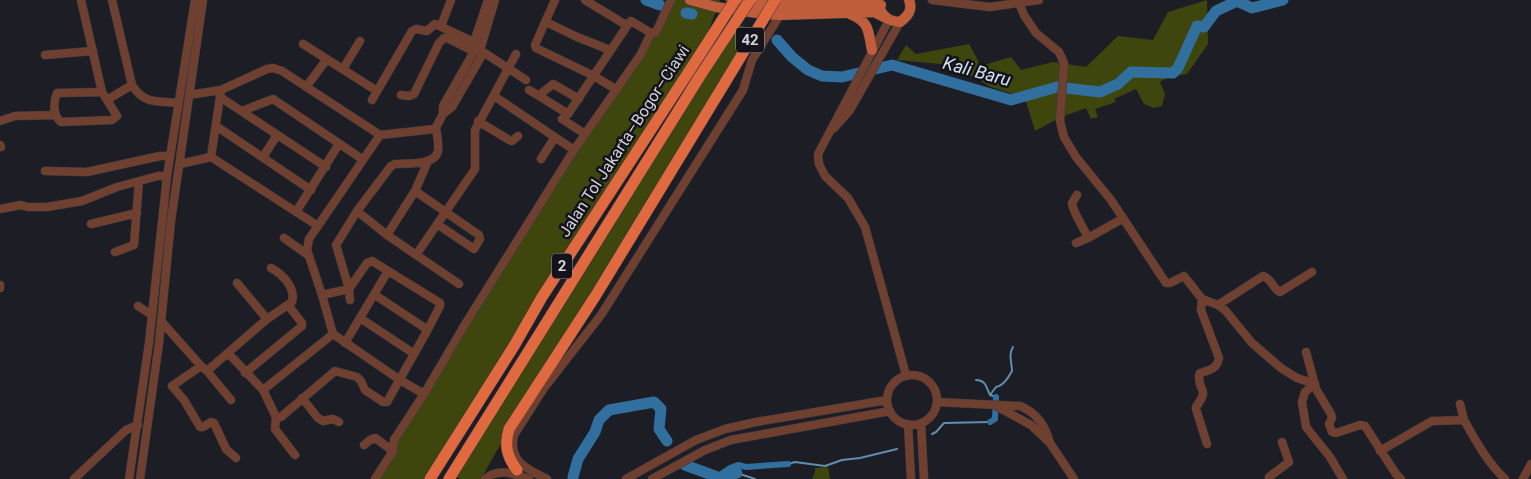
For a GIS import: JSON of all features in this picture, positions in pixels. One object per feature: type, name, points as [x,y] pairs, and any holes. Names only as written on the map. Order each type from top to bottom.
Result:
[{"type":"highway","name":"Jalan Tol Jakarta–Bogor–Ciawi","points":[[430,479],[514,346],[542,297],[699,56],[733,0]]},
{"type":"highway","name":"Jalan Tol Jakarta–Bogor–Ciawi","points":[[449,479],[700,76],[750,0]]},
{"type":"highway","name":"42","points":[[517,470],[509,460],[506,451],[509,429],[596,295],[775,0]]},
{"type":"main road","points":[[690,0],[716,7],[780,15],[874,12],[900,22],[910,11],[910,0]]},
{"type":"main road","points":[[733,0],[770,5],[881,2],[881,12],[887,18]]},
{"type":"main road","points":[[846,13],[858,17],[867,25],[875,53]]},
{"type":"street","points":[[81,0],[102,92],[117,115],[113,120],[61,122],[55,114],[55,96],[58,93],[102,92]]},
{"type":"street","points":[[112,0],[132,85],[145,98],[178,103]]},
{"type":"street","points":[[129,479],[152,315],[166,176],[195,0]]},
{"type":"street","points":[[140,479],[161,321],[171,221],[203,0]]},
{"type":"street","points":[[441,26],[451,0]]},
{"type":"street","points":[[475,47],[488,0]]},
{"type":"street","points":[[475,47],[494,0]]},
{"type":"street","points":[[555,0],[535,45],[536,48],[594,76],[617,90]]},
{"type":"street","points":[[585,0],[626,25]]},
{"type":"street","points":[[375,479],[393,451],[394,440],[464,326],[574,150],[641,54],[671,0]]},
{"type":"street","points":[[932,0],[990,7],[1039,0]]},
{"type":"street","points":[[1019,3],[1024,15],[1036,33],[1062,56],[1064,80],[1060,121],[1064,137],[1076,157],[1111,200],[1166,283],[1184,276],[1202,299],[1218,305],[1252,343],[1280,368],[1298,378],[1315,384]]},
{"type":"street","points":[[547,479],[520,464],[512,444],[514,435],[544,388],[606,306],[743,90],[752,60],[780,15]]},
{"type":"street","points":[[192,18],[201,20]]},
{"type":"street","points":[[825,139],[850,110],[863,88],[887,18]]},
{"type":"street","points":[[530,90],[567,114],[579,99],[626,25],[632,21],[653,32]]},
{"type":"street","points":[[546,22],[578,38],[610,50]]},
{"type":"street","points":[[900,22],[875,53],[850,91],[818,154],[819,164],[825,176],[848,198],[865,227],[906,375]]},
{"type":"street","points":[[372,100],[412,31],[416,29],[428,31],[435,24],[526,80]]},
{"type":"street","points":[[350,300],[349,289],[336,247],[358,211],[392,165],[428,161],[435,158],[437,153],[436,128],[443,114],[452,108],[481,57],[475,47],[444,38],[439,43],[414,94],[409,96],[401,95]]},
{"type":"street","points":[[343,69],[360,41]]},
{"type":"street","points":[[303,44],[377,91]]},
{"type":"street","points":[[45,55],[93,51]]},
{"type":"street","points":[[416,255],[475,169],[474,130],[516,54]]},
{"type":"street","points":[[306,87],[327,59]]},
{"type":"street","points":[[189,96],[220,94],[271,68],[280,70],[380,135],[436,128]]},
{"type":"street","points":[[540,97],[553,84],[579,99]]},
{"type":"street","points":[[107,100],[132,85]]},
{"type":"street","points":[[220,94],[242,111],[326,167]]},
{"type":"street","points":[[211,156],[220,94]]},
{"type":"street","points":[[494,96],[574,150]]},
{"type":"street","points":[[242,111],[273,99],[362,158]]},
{"type":"street","points":[[0,121],[14,116],[55,114]]},
{"type":"street","points":[[562,119],[585,134]]},
{"type":"street","points":[[478,121],[509,140],[518,136]]},
{"type":"street","points":[[216,126],[311,190]]},
{"type":"street","points":[[263,157],[277,135]]},
{"type":"street","points":[[380,135],[362,158],[318,226],[308,238],[308,255],[333,334],[400,380],[424,394]]},
{"type":"street","points":[[541,159],[555,136]]},
{"type":"street","points":[[296,212],[340,144]]},
{"type":"street","points":[[45,170],[87,172],[160,156],[170,156]]},
{"type":"street","points":[[180,164],[211,156],[318,226]]},
{"type":"street","points":[[386,235],[415,190],[428,161]]},
{"type":"street","points":[[0,209],[21,205],[47,207],[82,201],[117,187],[158,176],[166,176]]},
{"type":"street","points":[[115,252],[134,245],[139,181]]},
{"type":"street","points":[[415,190],[479,235],[480,239],[475,248],[472,248],[437,224]]},
{"type":"street","points":[[1077,195],[1072,203],[1073,210],[1088,238]]},
{"type":"street","points":[[358,211],[386,235],[459,284]]},
{"type":"street","points":[[91,224],[136,213]]},
{"type":"street","points":[[161,219],[171,221]]},
{"type":"street","points":[[1076,243],[1122,219]]},
{"type":"street","points":[[284,238],[308,255]]},
{"type":"street","points":[[276,417],[281,417],[334,371],[357,377],[364,388],[385,402],[389,399],[400,380],[440,304],[372,261],[369,261],[349,289],[322,295]]},
{"type":"street","points":[[236,458],[226,449],[214,423],[211,422],[201,427],[184,400],[172,386],[228,353],[267,319],[288,305],[293,298],[288,284],[283,276],[271,268]]},
{"type":"street","points":[[345,343],[388,270]]},
{"type":"street","points":[[1218,305],[1263,276],[1280,292],[1312,272]]},
{"type":"street","points":[[237,283],[267,319]]},
{"type":"street","points":[[375,295],[425,328],[426,331]]},
{"type":"street","points":[[1202,299],[1201,310],[1219,358],[1215,368],[1200,373],[1199,376],[1204,393],[1196,409],[1207,444]]},
{"type":"street","points":[[245,373],[302,326],[302,323],[288,305]]},
{"type":"street","points":[[138,306],[152,315]]},
{"type":"street","points":[[360,318],[413,353]]},
{"type":"street","points":[[161,321],[231,400]]},
{"type":"street","points":[[263,390],[333,334]]},
{"type":"street","points":[[1306,352],[1315,384],[1331,414],[1332,418],[1329,424],[1332,432],[1340,432],[1363,424],[1401,479]]},
{"type":"street","points":[[228,353],[263,390],[276,417],[274,428],[295,455]]},
{"type":"street","points":[[906,375],[920,376],[926,379],[934,389],[937,402],[932,415],[921,423],[908,424],[895,417],[890,411],[887,400],[888,391],[893,383],[906,375]]},
{"type":"street","points":[[1315,384],[1305,392],[1302,402],[1306,427],[1330,457],[1343,479]]},
{"type":"street","points":[[302,398],[323,422],[333,419],[339,422]]},
{"type":"street","points":[[626,479],[638,476],[696,440],[725,429],[887,400]]},
{"type":"street","points":[[937,402],[1020,406],[1028,409],[1038,417],[1046,428],[1050,442]]},
{"type":"street","points":[[1460,404],[1464,420],[1483,454],[1505,479]]},
{"type":"street","points":[[996,406],[1031,425],[1050,442],[1074,479]]},
{"type":"street","points":[[1021,419],[1028,409]]},
{"type":"street","points":[[652,479],[705,450],[731,440],[890,411]]},
{"type":"street","points":[[1380,451],[1432,421],[1464,420]]},
{"type":"street","points":[[921,423],[924,479]]},
{"type":"street","points":[[908,424],[910,479]]},
{"type":"street","points":[[74,479],[126,430],[138,425]]},
{"type":"street","points":[[364,445],[372,438],[375,438],[393,451]]},
{"type":"street","points":[[1260,479],[1270,478],[1289,462],[1282,442]]},
{"type":"street","points":[[1522,479],[1531,464]]},
{"type":"street","points":[[517,470],[530,479]]},
{"type":"street","points":[[485,479],[496,473],[508,472],[530,479]]},
{"type":"street","points":[[492,479],[499,479]]},
{"type":"green space","points":[[671,0],[720,0],[699,56],[430,479],[375,479],[394,440],[585,134],[656,32]]},
{"type":"green space","points":[[1207,0],[1208,44],[1187,74],[1169,77],[1160,82],[1165,94],[1162,106],[1154,108],[1144,104],[1136,89],[1114,99],[1116,102],[1095,109],[1098,117],[1091,119],[1086,108],[1059,118],[1035,131],[1025,98],[991,87],[951,65],[897,60],[906,45],[916,54],[969,44],[981,66],[1011,57],[1021,70],[1053,62],[1086,67],[1118,36],[1153,40],[1168,12]]},
{"type":"green space","points":[[733,24],[756,29],[509,429],[481,479],[460,479],[455,476]]},
{"type":"green space","points":[[828,467],[830,479],[812,479],[815,468]]},
{"type":"waterway","name":"Kali Baru","points":[[646,0],[660,5]]},
{"type":"waterway","name":"Kali Baru","points":[[777,40],[792,57],[808,70],[822,76],[842,77],[892,65],[1011,100],[1057,87],[1100,92],[1118,84],[1131,72],[1173,73],[1178,68],[1197,26],[1204,27],[1216,11],[1237,1],[1252,8],[1283,0]]},
{"type":"waterway","name":"Kali Baru","points":[[686,13],[692,14]]},
{"type":"waterway","points":[[996,397],[990,395],[996,387],[1006,381],[1012,371],[1010,356],[1013,347]]},
{"type":"waterway","points":[[976,380],[984,383],[990,395]]},
{"type":"waterway","points":[[990,422],[995,419],[996,397]]},
{"type":"waterway","points":[[573,477],[578,459],[595,432],[599,420],[609,410],[654,402],[661,409],[659,429],[667,441]]},
{"type":"waterway","points":[[932,434],[944,423],[990,422]]},
{"type":"waterway","points":[[788,464],[795,462],[825,466],[842,460],[860,458],[897,449]]},
{"type":"waterway","points":[[717,477],[738,465],[746,467],[788,464]]},
{"type":"waterway","points":[[685,465],[720,478],[737,473]]},
{"type":"waterway","points":[[737,473],[755,479]]}]
